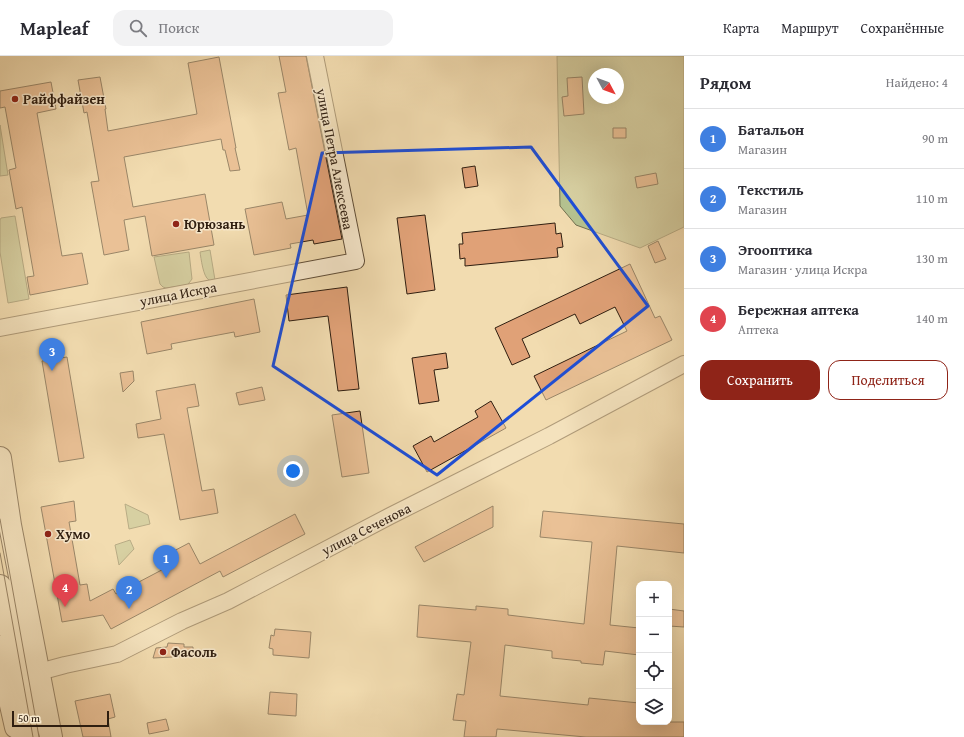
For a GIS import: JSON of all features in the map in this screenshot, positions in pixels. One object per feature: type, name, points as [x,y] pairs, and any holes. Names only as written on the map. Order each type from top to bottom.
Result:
[{"type":"main road","points":[[0,458],[10,525],[30,687],[43,737]]},
{"type":"main road","points":[[0,488],[10,525],[51,737]]},
{"type":"main road","points":[[0,586],[24,689],[28,737]]},
{"type":"main road","points":[[0,646],[18,737]]},
{"type":"street","name":"улица Петра Алексеева","points":[[315,56],[356,261]]},
{"type":"street","name":"улица Искра","points":[[0,328],[356,261]]},
{"type":"street","name":"улица Сеченова","points":[[39,672],[117,654],[182,621],[228,601],[390,516],[549,436],[684,364]]},
{"type":"highlighted area","points":[[531,147],[648,306],[437,475],[273,366],[322,153]]},
{"type":"green space","points":[[557,56],[684,56],[684,227],[640,248],[576,225],[560,206]]},
{"type":"green space","points":[[0,125],[8,175],[0,176]]},
{"type":"green space","points":[[15,216],[29,299],[8,303],[0,252],[0,220],[1,218]]},
{"type":"green space","points":[[210,250],[215,280],[209,280],[205,275],[200,252]]},
{"type":"green space","points":[[189,252],[192,279],[187,285],[166,288],[163,287],[160,284],[154,257]]},
{"type":"green space","points":[[125,504],[148,515],[150,524],[129,529]]},
{"type":"green space","points":[[130,540],[134,549],[119,565],[115,545]]},
{"type":"building","points":[[279,56],[306,56],[342,239],[314,244],[313,240],[290,244],[291,248],[254,255],[245,209],[282,202],[286,219],[308,215],[296,148],[289,150],[278,93],[286,92]]},
{"type":"building","points":[[219,57],[240,170],[230,171],[221,139],[124,157],[133,207],[205,194],[214,245],[152,256],[145,216],[124,220],[129,250],[104,255],[91,182],[99,181],[87,112],[84,113],[78,80],[100,77],[106,109],[108,131],[197,114],[188,63]]},
{"type":"building","points":[[582,77],[584,114],[564,116],[562,97],[568,96],[567,78]]},
{"type":"building","points":[[51,82],[56,109],[37,113],[62,256],[82,253],[88,284],[30,295],[27,277],[34,276],[22,207],[16,209],[9,170],[16,168],[5,107],[0,108],[0,91]]},
{"type":"building","points":[[613,128],[626,128],[626,138],[613,138]]},
{"type":"building","points":[[475,166],[478,186],[465,188],[462,168]]},
{"type":"building","points":[[656,173],[658,184],[637,188],[635,177]]},
{"type":"building","points":[[425,215],[435,290],[407,294],[397,218]]},
{"type":"building","points":[[555,223],[556,234],[561,233],[563,247],[557,248],[558,257],[465,266],[465,258],[460,259],[459,244],[463,244],[462,233]]},
{"type":"building","points":[[658,241],[666,259],[655,263],[648,246]]},
{"type":"building","points":[[630,264],[655,318],[660,316],[672,340],[546,400],[534,376],[627,331],[615,307],[580,324],[575,314],[522,339],[530,357],[512,365],[495,328]]},
{"type":"building","points":[[347,287],[359,389],[338,391],[328,316],[289,321],[286,295]]},
{"type":"building","points":[[254,299],[260,332],[235,337],[234,332],[171,344],[172,349],[147,354],[141,322]]},
{"type":"building","points":[[446,353],[448,368],[434,370],[439,401],[419,404],[412,358]]},
{"type":"building","points":[[67,357],[84,458],[59,462],[42,361]]},
{"type":"building","points":[[133,371],[134,381],[123,392],[120,373]]},
{"type":"building","points":[[195,384],[199,406],[187,408],[202,491],[214,489],[218,513],[180,520],[164,434],[138,438],[136,424],[161,419],[156,391]]},
{"type":"building","points":[[262,387],[265,400],[239,405],[236,393]]},
{"type":"building","points":[[491,401],[506,428],[427,472],[413,446],[431,436],[434,442],[478,417],[475,411]]},
{"type":"building","points":[[360,411],[369,473],[342,477],[332,415]]},
{"type":"building","points":[[74,501],[76,521],[69,522],[80,585],[87,584],[90,601],[113,589],[116,594],[175,563],[170,553],[189,543],[200,564],[295,514],[305,534],[223,577],[220,571],[111,629],[103,615],[62,622],[41,507]]},
{"type":"building","points":[[493,506],[493,527],[424,562],[415,547]]},
{"type":"building","points":[[543,511],[684,524],[684,553],[617,546],[610,625],[636,628],[636,655],[605,651],[603,665],[552,658],[552,651],[505,645],[500,696],[588,705],[589,698],[636,703],[636,725],[672,725],[672,722],[684,722],[684,737],[586,737],[497,729],[496,737],[464,737],[466,721],[453,720],[457,694],[464,695],[471,642],[417,637],[419,605],[476,610],[476,606],[508,609],[508,615],[584,624],[592,542],[540,537]]},
{"type":"building","points":[[672,609],[684,611],[684,627],[672,626]]},
{"type":"building","points":[[275,629],[311,632],[309,658],[273,655],[273,649],[269,648],[271,635],[274,636]]},
{"type":"building","points":[[168,643],[184,644],[184,647],[193,647],[193,656],[153,658],[156,648],[167,647]]},
{"type":"building","points":[[270,692],[297,694],[296,716],[268,714]]},
{"type":"building","points":[[110,694],[115,717],[108,719],[111,737],[83,737],[75,701]]},
{"type":"building","points":[[166,719],[169,730],[149,734],[147,723]]},
{"type":"tram line","points":[[0,519],[39,737]]},
{"type":"tram line","points":[[0,553],[33,737]]},
{"type":"place","name":"Райффайзен","points":[[15,99]]},
{"type":"place","name":"Юрюзань","points":[[176,224]]},
{"type":"place","name":"Эгооптика","points":[[52,371]]},
{"type":"place","name":"Хумо","points":[[48,534]]},
{"type":"place","name":"Батальон","points":[[166,578]]},
{"type":"place","name":"Бережная аптека","points":[[65,607]]},
{"type":"place","name":"Текстиль","points":[[129,609]]},
{"type":"place","name":"Фасоль","points":[[163,652]]}]
